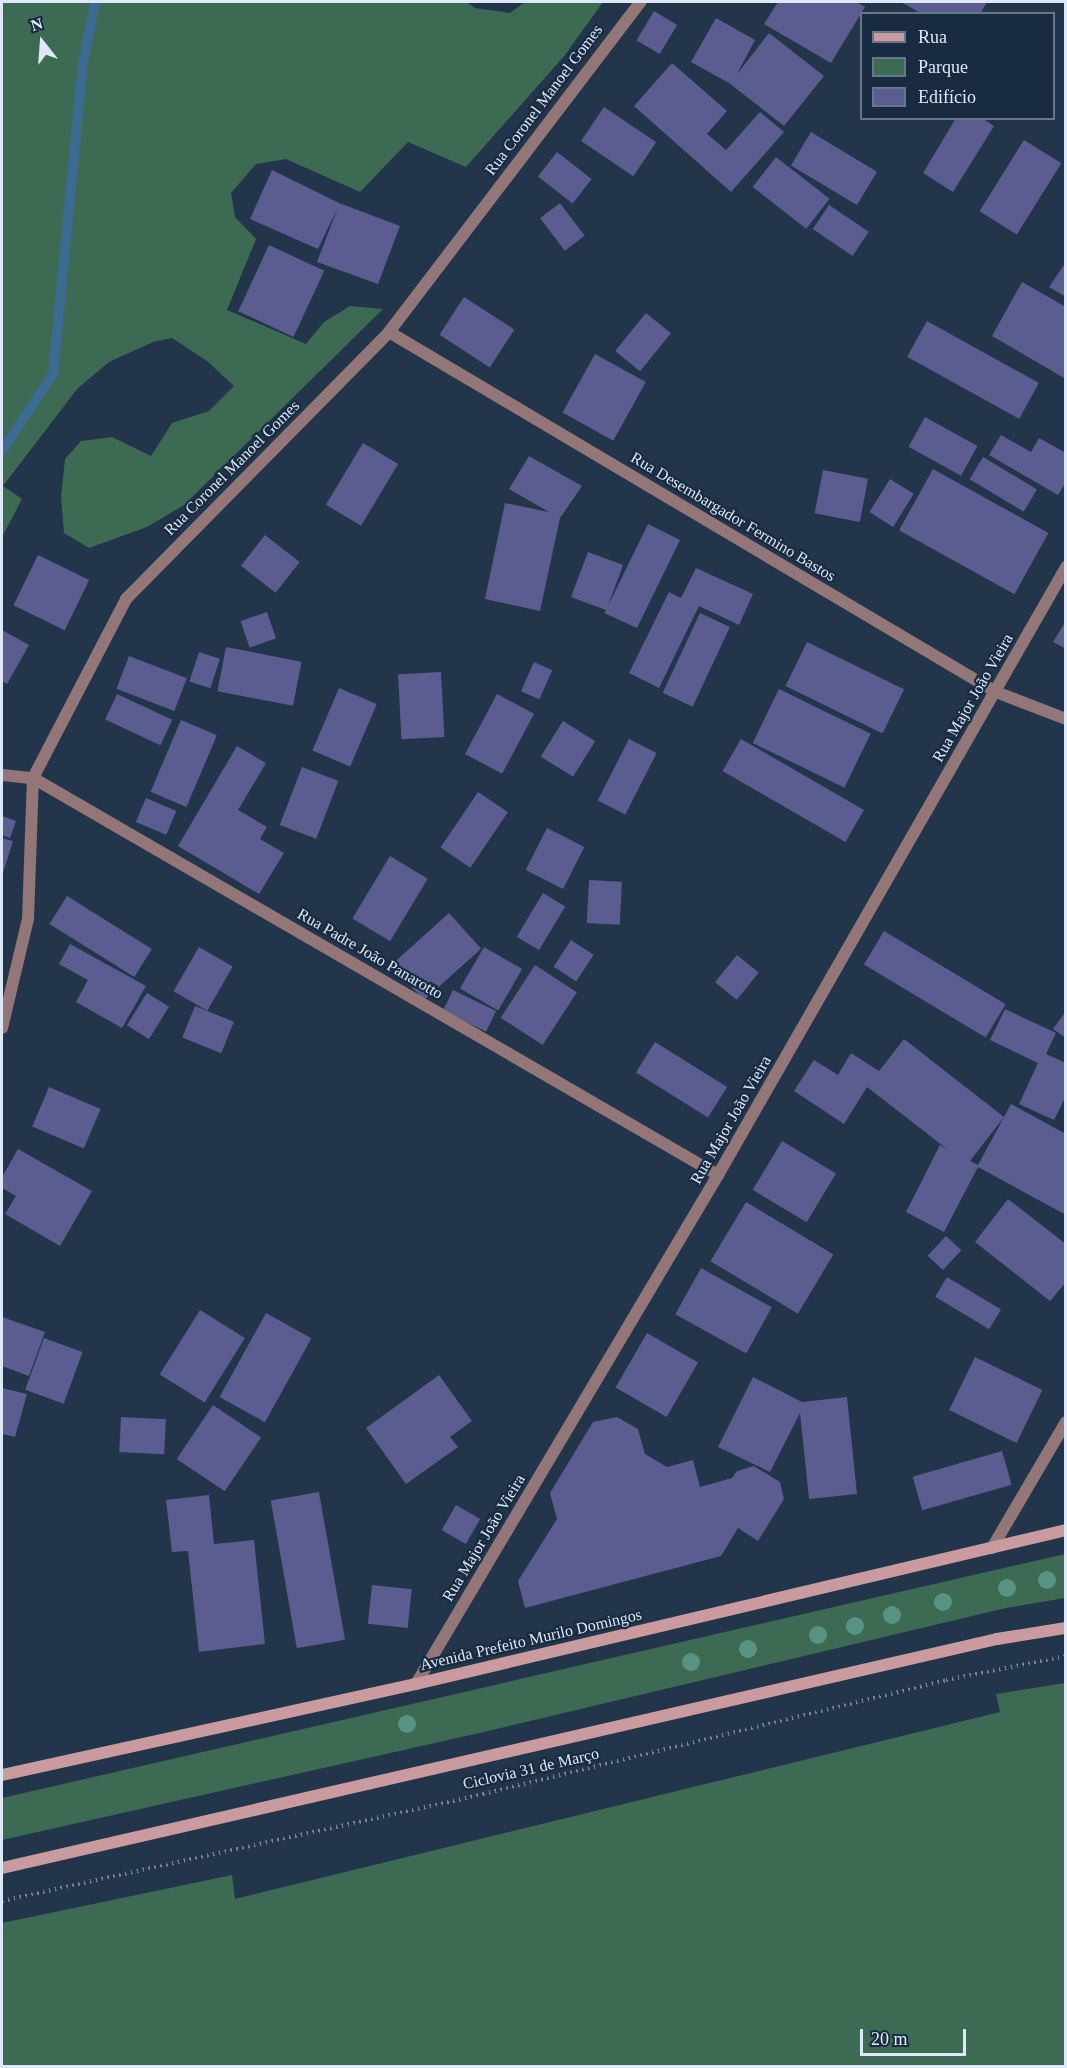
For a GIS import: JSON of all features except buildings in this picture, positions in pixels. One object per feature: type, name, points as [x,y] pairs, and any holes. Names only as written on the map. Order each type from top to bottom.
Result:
[{"type":"main road","name":"Avenida Prefeito Murilo Domingos","points":[[2,1775],[416,1684],[1065,1530]]},
{"type":"main road","points":[[2,1868],[997,1639],[1065,1628]]},
{"type":"street","name":"Rua Coronel Manoel Gomes","points":[[2,1028],[28,919],[33,778],[126,599],[389,332],[640,2]]},
{"type":"street","name":"Rua Desembargador Fermino Bastos","points":[[389,332],[996,692],[1065,719]]},
{"type":"street","name":"Rua Major João Vieira","points":[[416,1684],[718,1175],[996,692],[1065,567]]},
{"type":"street","name":"Rua Padre João Panarotto","points":[[2,775],[33,778],[718,1175]]},
{"type":"street","points":[[992,1548],[1065,1422]]},
{"type":"path","name":"Ciclovia 31 de Março","points":[[2,1901],[483,1794],[946,1680],[1065,1656]]},
{"type":"green space","points":[[2,2],[466,2],[475,8],[510,13],[525,2],[603,2],[565,55],[466,167],[408,142],[360,192],[286,159],[256,164],[231,193],[235,217],[256,239],[227,310],[306,344],[324,322],[350,306],[383,309],[184,505],[147,527],[89,548],[64,533],[61,497],[65,459],[81,441],[112,437],[151,456],[172,423],[209,411],[234,386],[207,361],[172,338],[153,342],[109,362],[77,389],[3,486],[22,499],[2,537]]},
{"type":"green space","points":[[1065,1554],[1065,1598],[1006,1608],[484,1732],[2,1840],[2,1798]]},
{"type":"green space","points":[[1065,1683],[1065,2066],[2,2066],[2,1923],[232,1875],[235,1899],[1000,1712],[996,1694]]},
{"type":"waterway","points":[[2,451],[53,374],[83,64],[95,2]]}]
